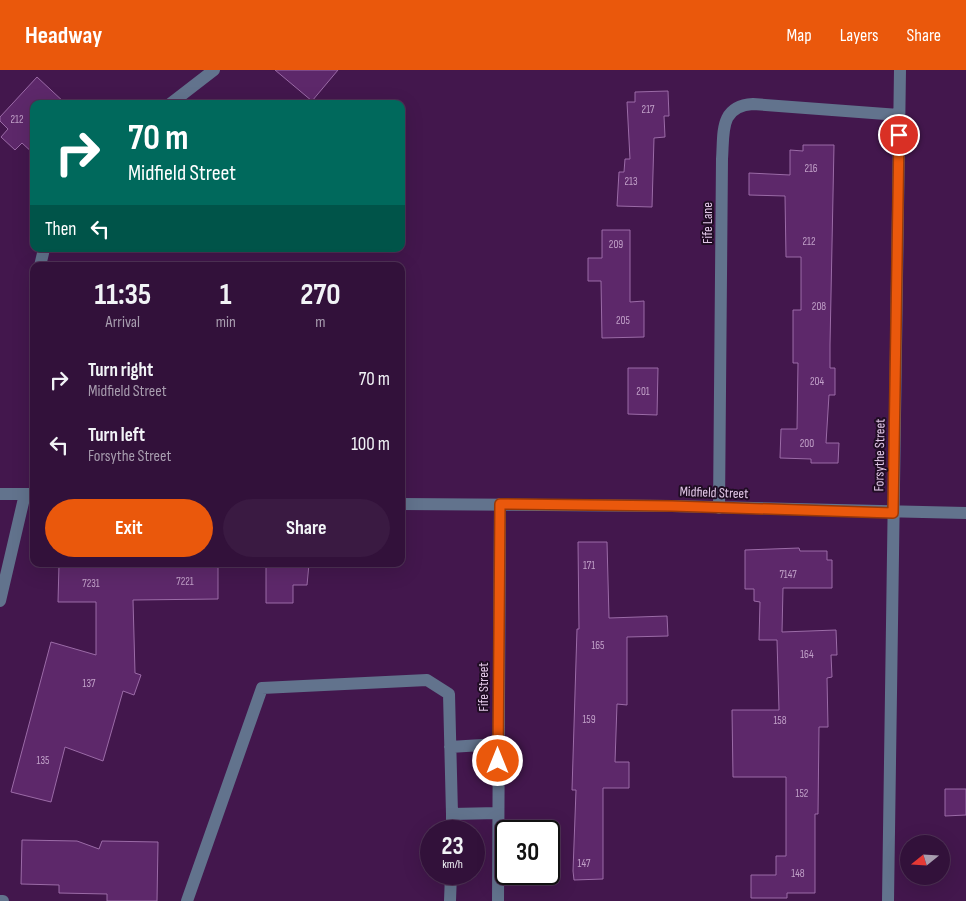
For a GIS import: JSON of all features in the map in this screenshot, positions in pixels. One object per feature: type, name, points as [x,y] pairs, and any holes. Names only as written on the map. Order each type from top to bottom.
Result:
[{"type":"street","points":[[175,100],[214,70]]},
{"type":"street","name":"Forsythe Street","points":[[888,901],[900,70]]},
{"type":"street","name":"Fife Lane","points":[[719,508],[722,159],[726,119],[734,109],[748,105],[899,115]]},
{"type":"street","points":[[0,494],[29,494],[0,601]]},
{"type":"street","name":"Midfield Street","points":[[405,504],[500,504],[966,513]]},
{"type":"street","name":"Fife Street","points":[[498,901],[500,504]]},
{"type":"street","points":[[187,901],[262,688],[427,680],[449,694],[452,820]]},
{"type":"street","points":[[450,747],[498,744]]},
{"type":"street","points":[[452,814],[498,813]]},
{"type":"street","points":[[450,901],[451,885]]},
{"type":"building","points":[[275,70],[338,70],[313,100]]},
{"type":"building","points":[[37,77],[62,100],[30,100],[30,150],[22,143],[15,150],[1,137],[8,129],[0,121],[0,117]]},
{"type":"building","points":[[668,91],[669,116],[664,116],[665,137],[654,138],[652,207],[617,206],[619,172],[624,172],[625,159],[630,159],[627,102],[635,102],[635,92]]},
{"type":"building","points":[[803,145],[834,145],[830,368],[835,368],[835,395],[829,395],[826,443],[839,443],[838,463],[811,463],[811,459],[780,458],[781,429],[797,429],[798,363],[793,363],[793,310],[801,310],[801,257],[786,257],[785,196],[749,195],[749,173],[790,175],[790,150],[803,151]]},
{"type":"building","points":[[602,230],[630,230],[630,302],[644,301],[644,337],[602,338],[601,281],[588,281],[588,258],[602,258]]},
{"type":"building","points":[[628,368],[658,368],[657,415],[628,414]]},
{"type":"building","points":[[578,542],[607,542],[609,618],[667,616],[668,636],[627,637],[627,705],[617,704],[615,762],[629,762],[629,788],[603,788],[603,879],[574,880],[576,790],[572,790],[577,629],[579,629]]},
{"type":"building","points":[[799,548],[800,551],[827,551],[827,560],[832,560],[832,588],[783,588],[782,632],[836,630],[837,655],[831,655],[832,677],[827,678],[828,727],[819,727],[818,814],[815,814],[815,893],[787,893],[787,898],[751,898],[751,875],[776,875],[776,856],[786,856],[786,777],[733,777],[732,710],[779,710],[777,640],[759,640],[760,602],[754,601],[754,589],[745,589],[745,550]]},
{"type":"building","points":[[59,567],[218,567],[218,599],[133,600],[135,673],[141,675],[134,695],[123,691],[103,761],[65,747],[51,802],[11,792],[51,642],[96,655],[96,602],[58,602]]},
{"type":"building","points":[[266,567],[309,567],[307,585],[293,585],[293,603],[266,603]]},
{"type":"building","points":[[945,789],[966,789],[966,815],[945,816]]},
{"type":"building","points":[[22,840],[77,841],[99,849],[102,841],[158,842],[157,901],[107,901],[107,894],[59,893],[59,885],[21,884]]},
{"type":"route","points":[[498,761],[500,504],[672,506],[893,513],[899,135]]}]
